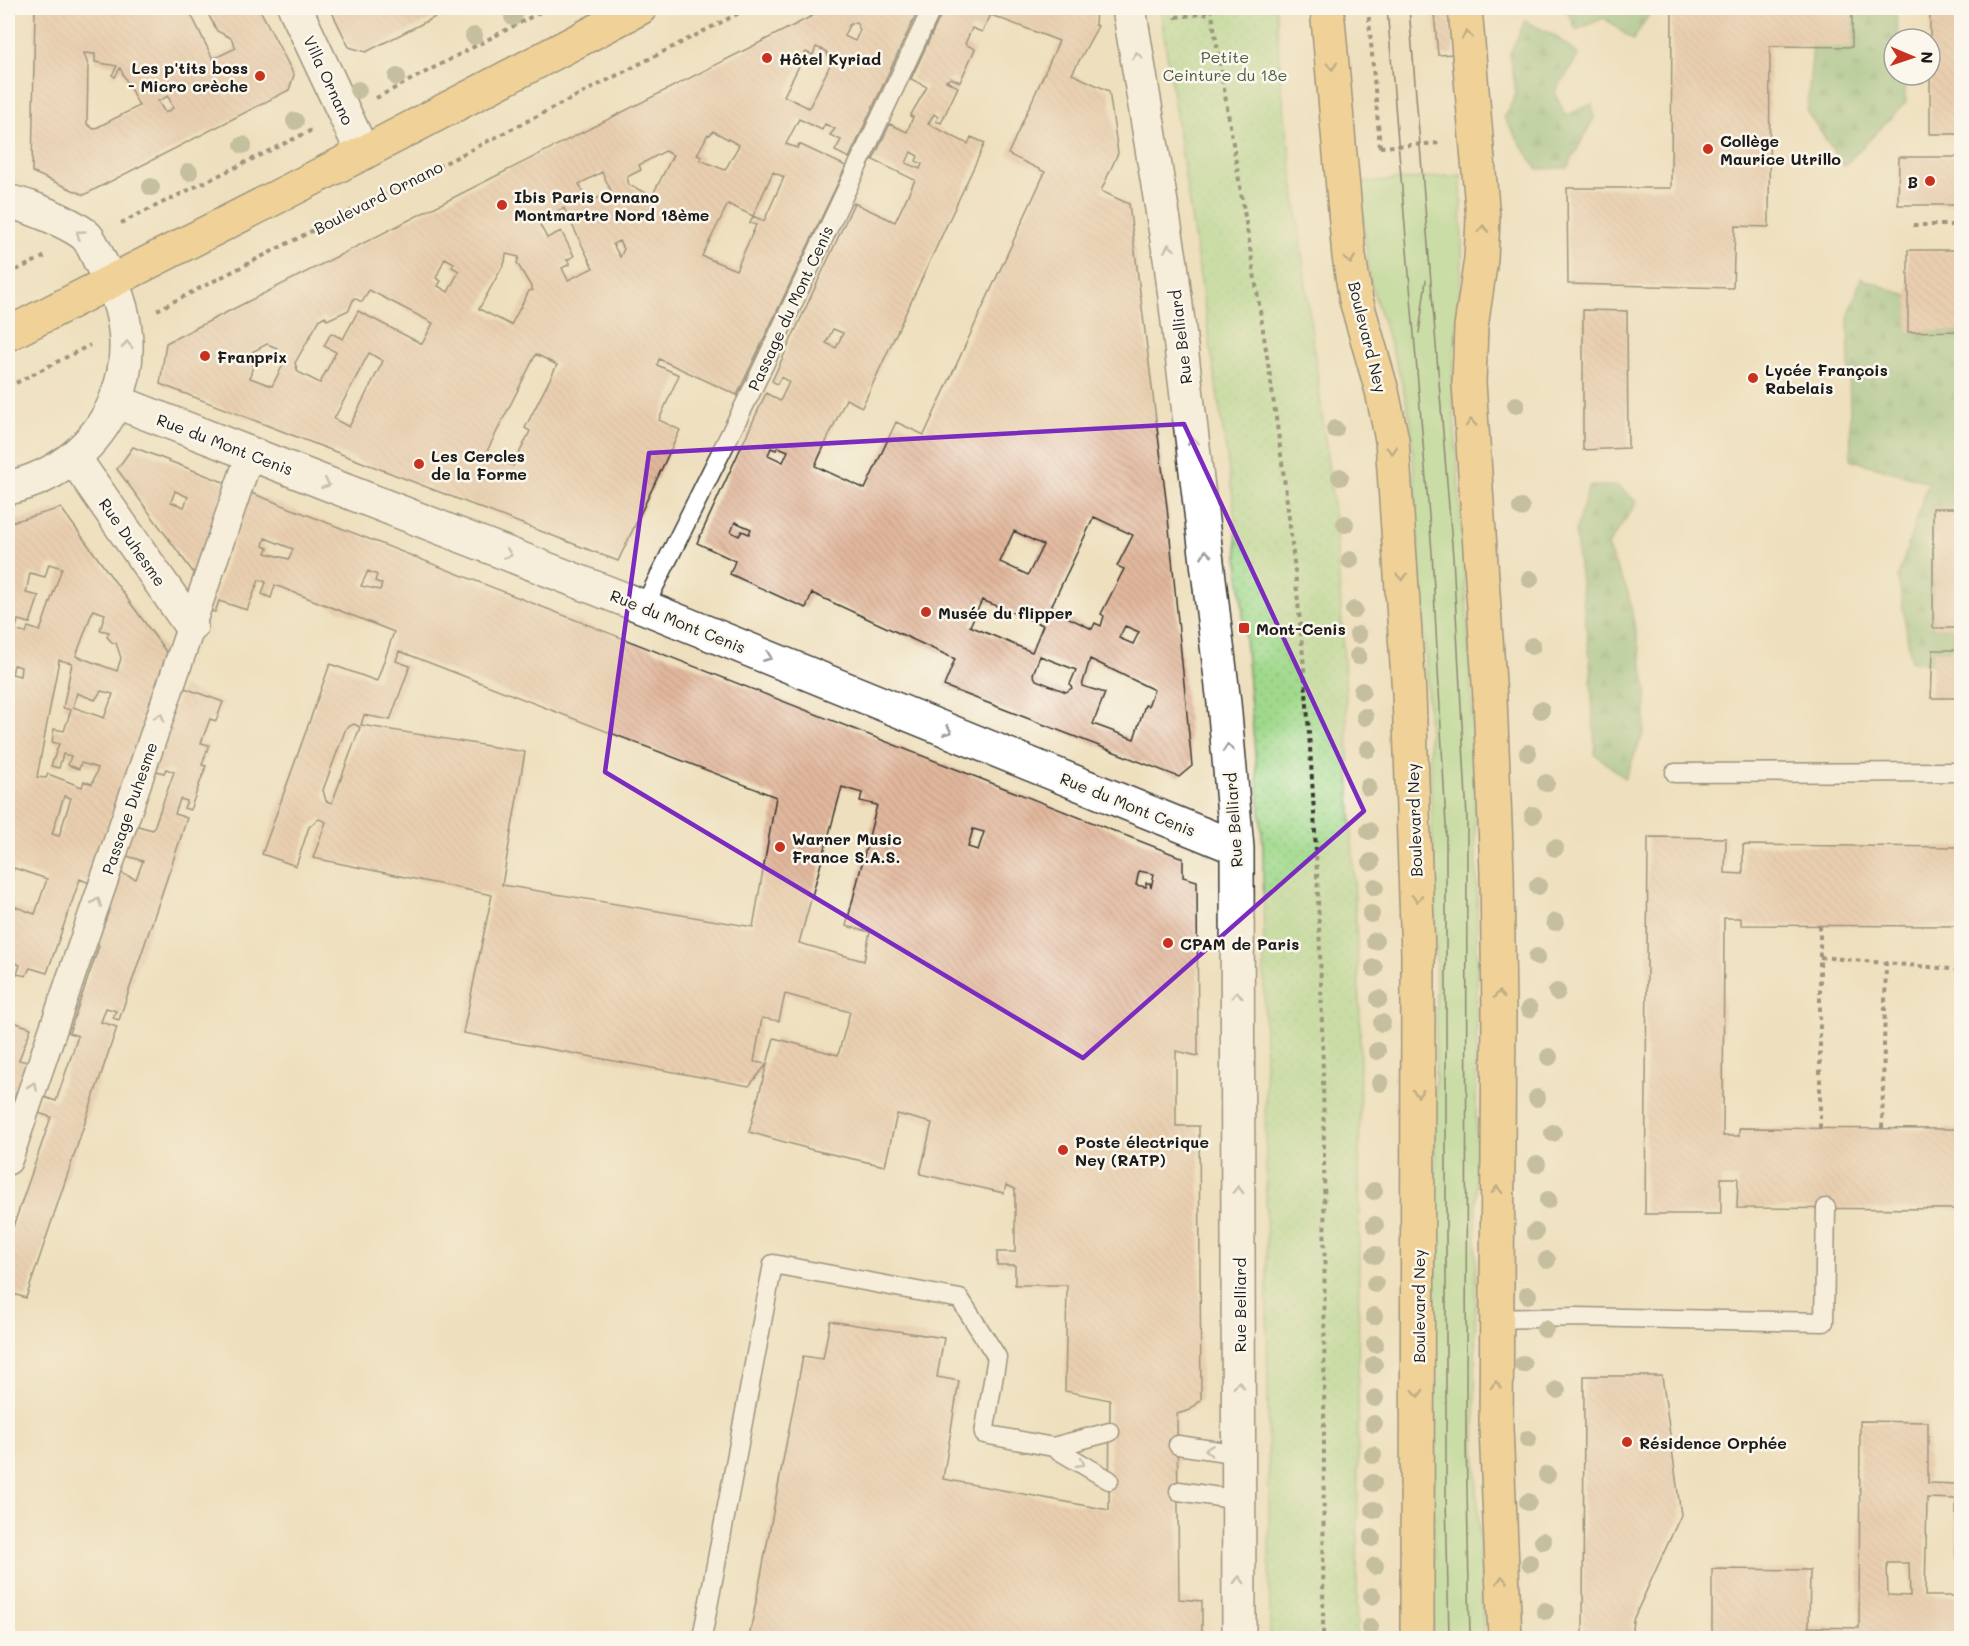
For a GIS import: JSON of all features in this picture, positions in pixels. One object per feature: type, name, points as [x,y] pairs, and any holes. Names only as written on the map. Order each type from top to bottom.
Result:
[{"type":"main road","points":[[8,334],[113,282],[640,8]]},
{"type":"main road","name":"Boulevard Ney","points":[[1327,8],[1349,256],[1356,300],[1382,390],[1392,440],[1409,694],[1418,955],[1417,1638]]},
{"type":"main road","points":[[1465,8],[1483,219],[1481,259],[1469,356],[1490,698],[1497,873],[1500,1011],[1496,1319],[1497,1474],[1505,1638]]},
{"type":"street","name":"Villa Ornano","points":[[295,8],[363,153]]},
{"type":"street","name":"Rue Belliard","points":[[1129,8],[1171,264],[1224,703],[1237,848],[1239,1638]]},
{"type":"street","points":[[8,202],[38,211],[87,237],[113,282],[126,327],[128,350],[115,401],[98,432],[74,458],[51,473],[26,484],[8,488]]},
{"type":"street","name":"Rue du Mont Cenis","points":[[115,401],[644,607],[1237,848]]},
{"type":"street","name":"Passage Duhesme","points":[[8,1161],[249,454]]},
{"type":"street","name":"Rue Duhesme","points":[[74,458],[191,626]]},
{"type":"lane","name":"Passage du Mont Cenis","points":[[644,607],[753,388],[932,8]]},
{"type":"lane","points":[[1675,772],[1962,772]]},
{"type":"lane","points":[[1496,1319],[1576,1317],[1824,1322],[1826,1208]]},
{"type":"lane","points":[[702,1638],[773,1264],[960,1299],[996,1357],[984,1434],[1053,1447],[1109,1480]]},
{"type":"lane","points":[[1053,1447],[1110,1432]]},
{"type":"lane","points":[[1178,1445],[1239,1454]]},
{"type":"lane","points":[[1179,1491],[1239,1500]]},
{"type":"path","points":[[8,274],[120,224],[344,114],[549,8]]},
{"type":"path","name":"Boulevard Ornano","points":[[8,387],[749,8]]},
{"type":"path","points":[[1175,8],[1176,17],[1212,10],[1266,357],[1298,601],[1318,869],[1324,1118],[1323,1638]]},
{"type":"path","points":[[1368,8],[1380,147]]},
{"type":"path","points":[[1372,148],[1450,142]]},
{"type":"path","points":[[1913,225],[1962,225]]},
{"type":"path","points":[[1820,925],[1820,1128]]},
{"type":"path","points":[[1820,957],[1962,970]]},
{"type":"path","points":[[1882,1128],[1886,963]]},
{"type":"highlighted area","points":[[1184,424],[1364,811],[1083,1058],[605,772],[649,453]]},
{"type":"green space","name":"Petite Ceinture du 18e","points":[[1160,8],[1276,8],[1280,74],[1336,528],[1344,658],[1360,1014],[1357,1638],[1270,1638],[1263,845],[1233,498]]},
{"type":"green space","points":[[1566,8],[1652,8],[1652,10],[1633,40],[1604,18],[1576,30]]},
{"type":"green space","points":[[1895,8],[1897,27],[1882,27],[1882,87],[1904,87],[1906,102],[1844,166],[1807,112],[1816,10]]},
{"type":"green space","points":[[1525,21],[1555,36],[1579,55],[1555,92],[1565,116],[1592,104],[1594,118],[1567,168],[1537,169],[1504,118],[1516,94],[1510,53]]},
{"type":"green space","points":[[1461,175],[1462,261],[1452,382],[1471,674],[1477,892],[1475,1446],[1484,1638],[1433,1638],[1436,929],[1427,681],[1411,422],[1400,375],[1370,281],[1359,183]]},
{"type":"green space","points":[[1861,278],[1908,296],[1909,332],[1961,331],[1961,430],[1956,433],[1961,441],[1961,508],[1933,508],[1933,628],[1954,628],[1961,650],[1933,650],[1933,664],[1911,661],[1898,577],[1928,482],[1851,460],[1848,318]]},
{"type":"green space","points":[[1589,486],[1618,486],[1637,502],[1607,547],[1628,592],[1647,689],[1644,732],[1625,778],[1595,754],[1590,661],[1575,532]]},
{"type":"building","points":[[35,8],[188,8],[213,59],[236,48],[231,38],[217,31],[205,8],[259,8],[294,75],[289,90],[84,195],[32,172]],"holes":[[[84,53],[95,54],[95,62],[117,66],[112,75],[115,77],[120,68],[139,106],[94,129],[87,124],[88,65]],[[168,96],[173,108],[165,113],[158,101]]]},
{"type":"building","points":[[330,8],[453,8],[366,52],[349,47]]},
{"type":"building","points":[[828,8],[919,8],[849,158],[835,151],[841,140],[830,135],[835,129],[825,124],[822,130],[799,119],[786,144],[797,148],[799,144],[846,166],[737,395],[659,359],[657,365],[679,375],[659,420],[680,430],[618,561],[160,384],[166,343]],"holes":[[[856,22],[860,30],[855,41],[844,36],[849,25]],[[816,47],[826,51],[831,63],[809,108],[784,96],[806,52],[813,55]],[[713,131],[739,145],[725,170],[700,160],[702,157],[697,155],[708,134],[710,135]],[[665,151],[673,155],[652,196],[629,185],[627,177],[641,170],[639,165]],[[602,172],[611,191],[589,203],[579,184]],[[773,172],[784,177],[764,221],[753,216]],[[728,204],[753,216],[750,223],[756,225],[736,270],[702,256]],[[564,208],[593,268],[568,280],[562,268],[570,264],[567,260],[574,256],[561,231],[547,238],[538,221]],[[619,241],[624,249],[620,257],[613,244]],[[506,254],[519,257],[517,263],[533,290],[529,291],[511,325],[479,309],[505,262]],[[445,258],[454,263],[452,267],[459,271],[448,292],[438,286],[441,281],[436,278]],[[369,290],[433,323],[422,344],[358,311],[343,339],[331,333],[324,346],[336,352],[320,383],[298,372],[295,363],[320,319],[325,316],[327,320],[349,310],[354,298],[362,302]],[[267,344],[277,348],[273,356],[285,361],[272,386],[250,378],[254,359],[250,353]],[[369,353],[383,361],[349,427],[334,419]],[[536,354],[557,365],[525,428],[530,431],[513,466],[485,455]]]},
{"type":"building","points":[[944,8],[1096,8],[1095,25],[1098,26],[1072,74],[1109,91],[1118,153],[1101,191],[1129,204],[1167,507],[1192,766],[1179,777],[944,686],[955,659],[812,593],[806,608],[787,600],[730,574],[735,561],[697,543],[766,393],[780,401],[789,382],[781,377],[777,384],[772,381],[854,203],[895,222],[915,180],[873,160],[890,124],[907,132],[913,117],[910,116],[927,87],[911,79]],"holes":[[[991,15],[1059,41],[1008,154],[1045,172],[924,435],[896,422],[865,489],[815,466],[846,399],[862,407],[985,143],[971,137],[968,144],[928,124],[934,114],[938,117],[936,121],[941,123],[958,87],[946,81],[951,78],[960,82],[975,49],[965,44],[972,28],[982,32]],[[911,152],[918,156],[916,161],[922,164],[920,169],[906,163]],[[833,329],[843,333],[836,348],[826,343]],[[778,447],[788,451],[783,462],[768,455],[771,448],[776,450]],[[1094,517],[1133,535],[1117,566],[1124,569],[1101,614],[1104,616],[1101,626],[1095,623],[1092,629],[1050,609]],[[735,522],[751,529],[749,534],[742,531],[739,536],[731,532]],[[1014,531],[1043,545],[1028,575],[1000,562]],[[982,600],[1043,625],[1032,652],[970,626]],[[1125,626],[1139,632],[1133,644],[1119,638]],[[1040,656],[1076,670],[1070,684],[1072,688],[1066,692],[1036,680],[1033,674]],[[1090,659],[1154,690],[1148,706],[1145,705],[1134,739],[1093,724],[1105,693],[1082,686]]]},
{"type":"building","points":[[1672,8],[1852,8],[1852,47],[1770,46],[1769,227],[1735,226],[1733,288],[1568,284],[1567,188],[1671,188]]},
{"type":"building","points":[[1930,8],[1962,8],[1962,134],[1930,134],[1930,87],[1942,87],[1942,27],[1930,27]]},
{"type":"building","points":[[1450,12],[1454,54],[1438,55],[1434,13]]},
{"type":"building","name":"B","points":[[1899,157],[1962,157],[1962,205],[1898,205]]},
{"type":"building","points":[[1908,250],[1962,250],[1962,331],[1908,332]]},
{"type":"building","points":[[1583,310],[1627,311],[1628,448],[1583,450]]},
{"type":"building","points":[[133,447],[226,483],[196,571],[193,572],[117,469]],"holes":[[[175,491],[188,497],[184,507],[171,502]]]},
{"type":"building","points":[[249,492],[1183,858],[1183,877],[1197,881],[1198,1056],[1176,1051],[1176,1126],[1199,1126],[1201,1400],[1190,1410],[1177,1414],[1179,1599],[1202,1601],[1202,1638],[749,1638],[803,1356],[823,1359],[830,1321],[944,1338],[937,1377],[959,1381],[943,1479],[1109,1510],[1110,1400],[1065,1391],[1067,1285],[1015,1285],[1015,1265],[997,1265],[997,1252],[1015,1252],[1015,1189],[1006,1185],[1004,1193],[920,1174],[932,1123],[897,1114],[885,1166],[813,1150],[749,1132],[767,1064],[749,1086],[463,1033],[492,895],[313,858],[326,822],[319,819],[309,827],[296,866],[262,854],[330,664],[377,681],[394,632],[275,585],[271,598],[262,594],[266,582],[259,580],[247,610],[219,601],[215,612],[211,611]],"holes":[[[265,538],[293,549],[289,559],[266,553],[268,548],[263,546]],[[368,571],[377,575],[375,581],[382,584],[380,590],[361,586]],[[399,651],[776,797],[753,927],[502,885],[525,752],[361,725],[364,715],[390,720],[410,666],[396,661]],[[354,724],[360,727],[332,803],[326,801],[323,790],[346,728]],[[842,787],[862,793],[860,801],[877,805],[846,926],[870,932],[864,961],[799,943]],[[973,829],[984,832],[978,850],[968,847]],[[1139,871],[1154,874],[1151,888],[1150,883],[1146,883],[1146,887],[1136,885]],[[785,994],[850,1012],[838,1055],[774,1038],[767,1064],[754,1062],[762,1018],[779,1021]]]},
{"type":"building","points":[[61,508],[167,653],[89,883],[80,879],[47,973],[30,968],[26,976],[17,974],[20,965],[8,960],[8,904],[35,914],[47,879],[14,868],[8,886],[8,813],[11,802],[8,801],[8,523]],"holes":[[[49,564],[62,568],[40,631],[28,627],[26,633],[15,631],[18,620],[30,623],[39,596],[26,593],[30,573],[45,577]],[[93,610],[105,614],[100,630],[109,632],[107,637],[116,643],[121,658],[117,671],[76,656]],[[59,660],[72,663],[63,708],[71,710],[64,731],[54,729],[52,742],[59,744],[51,766],[59,768],[63,754],[71,756],[68,765],[79,769],[81,763],[98,768],[92,784],[84,781],[82,787],[48,774],[46,778],[37,777]],[[14,665],[21,667],[20,676],[12,674]],[[101,691],[113,694],[104,718],[73,707],[77,693],[95,700]],[[64,796],[71,798],[59,836],[52,834]]]},
{"type":"building","points":[[1933,508],[1962,508],[1962,628],[1933,628]]},
{"type":"building","points":[[1933,650],[1962,650],[1962,698],[1931,698]]},
{"type":"building","points":[[182,687],[223,702],[216,721],[210,719],[201,743],[209,745],[202,765],[206,766],[190,810],[184,808],[187,801],[180,799],[175,814],[187,818],[178,846],[119,1020],[113,1018],[116,1011],[106,1008],[101,1022],[117,1027],[26,1298],[14,1294],[8,1317],[8,1235],[10,1236],[51,1117],[35,1112],[41,1096],[56,1101],[78,1036],[69,1033],[99,946],[95,938],[118,872],[136,879],[143,861],[124,855],[134,825],[153,830],[174,772],[166,769],[164,773],[153,770]]},
{"type":"building","points":[[1648,837],[1726,838],[1725,873],[1743,874],[1743,845],[1962,847],[1962,926],[1741,925],[1741,918],[1724,918],[1723,1136],[1739,1136],[1739,1128],[1962,1129],[1962,1209],[1737,1208],[1738,1178],[1721,1178],[1721,1214],[1645,1214]]},
{"type":"building","points":[[8,1020],[31,1028],[19,1060],[28,1062],[8,1118]]},
{"type":"building","name":"Résidence Orphée","points":[[1584,1376],[1662,1376],[1681,1515],[1633,1620],[1631,1638],[1583,1638]]},
{"type":"building","points":[[1860,1421],[1928,1422],[1928,1483],[1956,1484],[1956,1428],[1962,1428],[1962,1556],[1956,1556],[1956,1499],[1927,1498],[1925,1596],[1961,1596],[1960,1638],[1712,1638],[1712,1569],[1810,1570],[1809,1627],[1859,1628]],"holes":[[[1887,1563],[1909,1563],[1910,1596],[1888,1595]]]},
{"type":"tram line","points":[[1387,8],[1432,552],[1446,826],[1446,1497],[1449,1638]]},
{"type":"tram line","points":[[1409,8],[1453,557],[1467,818],[1466,1440],[1470,1638]]},
{"type":"tram line","points":[[1419,333],[1426,280]]},
{"type":"place","name":"Hôtel Kyriad","points":[[767,58]]},
{"type":"place","name":"Les p'tits boss - Micro crèche","points":[[260,76]]},
{"type":"place","name":"Collège Maurice Utrillo","points":[[1708,149]]},
{"type":"place","name":"B","points":[[1930,181]]},
{"type":"place","name":"Ibis Paris Ornano Montmartre Nord 18ème","points":[[502,205]]},
{"type":"place","name":"Franprix","points":[[205,356]]},
{"type":"place","name":"Lycée François Rabelais","points":[[1753,378]]},
{"type":"place","name":"Les Cercles de la Forme","points":[[419,464]]},
{"type":"place","name":"Musée du flipper","points":[[926,612]]},
{"type":"place","name":"Mont-Cenis","points":[[1244,628]]},
{"type":"place","name":"Warner Music France S.A.S.","points":[[780,847]]},
{"type":"place","name":"CPAM de Paris","points":[[1168,943]]},
{"type":"place","name":"Poste électrique Ney (RATP)","points":[[1063,1150]]},
{"type":"place","name":"Résidence Orphée","points":[[1627,1442]]}]
